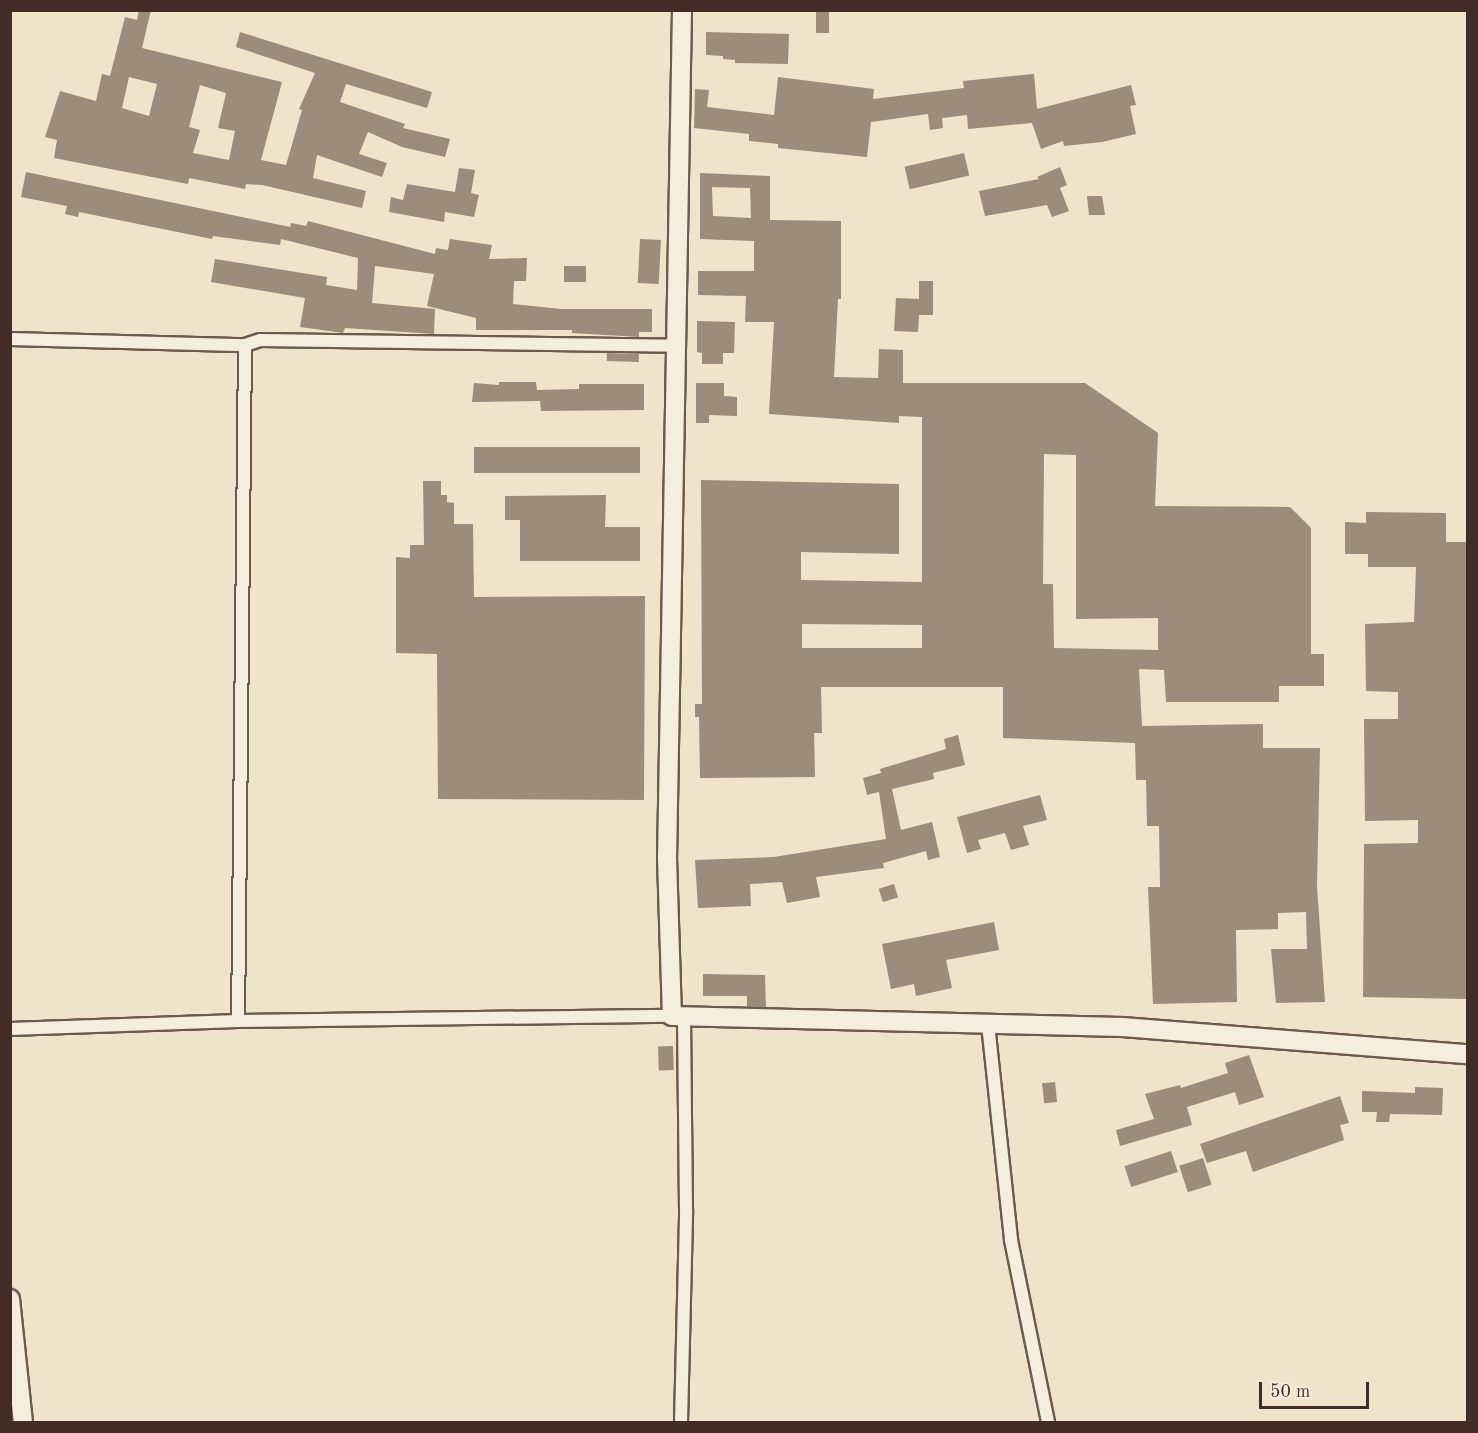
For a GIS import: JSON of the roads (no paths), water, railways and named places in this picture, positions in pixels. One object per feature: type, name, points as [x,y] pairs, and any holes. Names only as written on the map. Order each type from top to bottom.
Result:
[{"type":"street","points":[[681,1422],[686,1210],[678,1016],[667,858],[682,10]]},
{"type":"street","points":[[10,339],[245,345],[260,340],[676,346]]},
{"type":"street","points":[[238,1021],[245,345]]},
{"type":"street","points":[[10,1029],[238,1021],[678,1016],[1122,1027],[1467,1054]]},
{"type":"street","points":[[988,1023],[1011,1240],[1048,1422]]},
{"type":"street","points":[[10,1299],[23,1422]]}]
